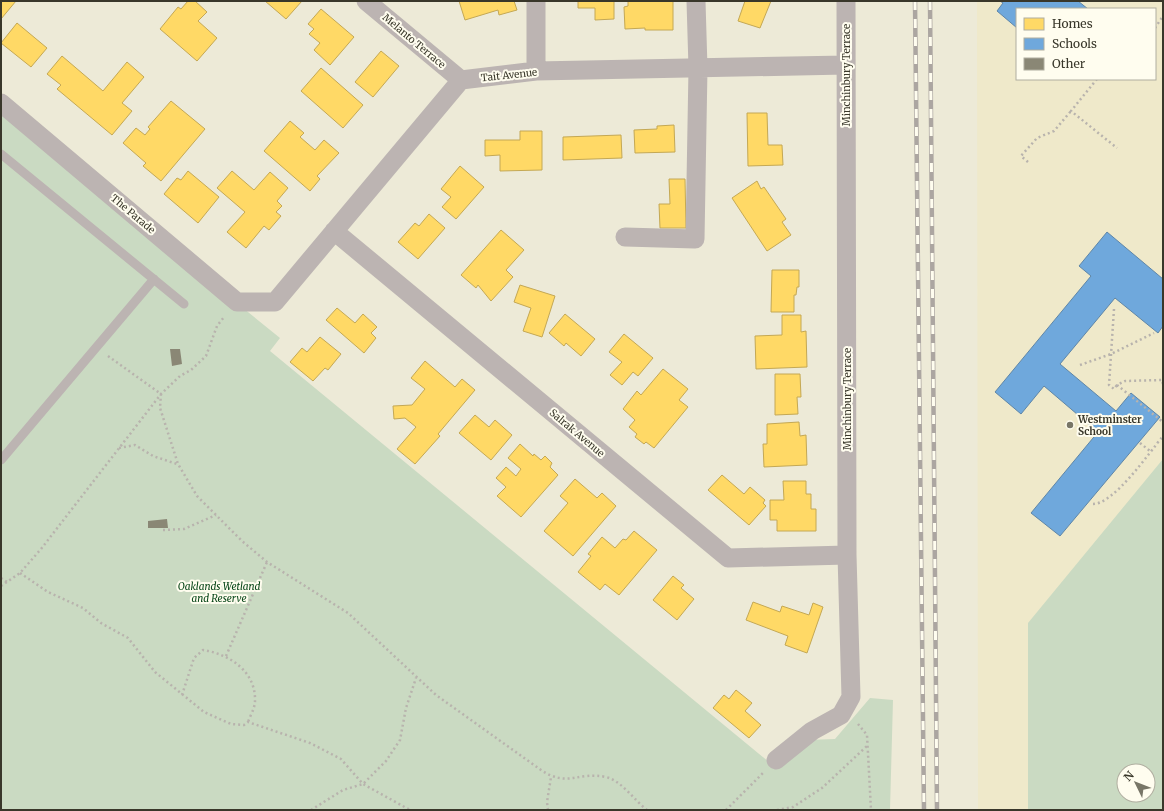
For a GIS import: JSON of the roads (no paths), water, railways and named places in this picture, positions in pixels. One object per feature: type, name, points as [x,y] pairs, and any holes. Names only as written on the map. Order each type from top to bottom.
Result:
[{"type":"street","name":"Melanto Terrace","points":[[366,1],[462,80]]},
{"type":"street","points":[[536,1],[536,71]]},
{"type":"street","points":[[625,237],[695,239],[698,68],[696,1]]},
{"type":"street","name":"Minchinbury Terrace","points":[[776,760],[812,730],[841,715],[851,697],[847,555],[846,1]]},
{"type":"street","name":"Tait Avenue","points":[[462,80],[536,71],[846,65]]},
{"type":"street","points":[[334,231],[462,80]]},
{"type":"street","name":"The Parade","points":[[1,102],[237,302],[275,302],[334,231]]},
{"type":"street","name":"Salrak Avenue","points":[[334,231],[728,558],[847,555]]},
{"type":"lane","points":[[1,154],[184,304]]},
{"type":"lane","points":[[1,460],[154,279]]},
{"type":"railway","points":[[915,1],[924,810]]},
{"type":"railway","points":[[930,1],[937,810]]},
{"type":"place","name":"Westminster School","points":[[1070,425]]},
{"type":"park label","name":"Oaklands Wetland and Reserve","points":[[219,592]]}]
